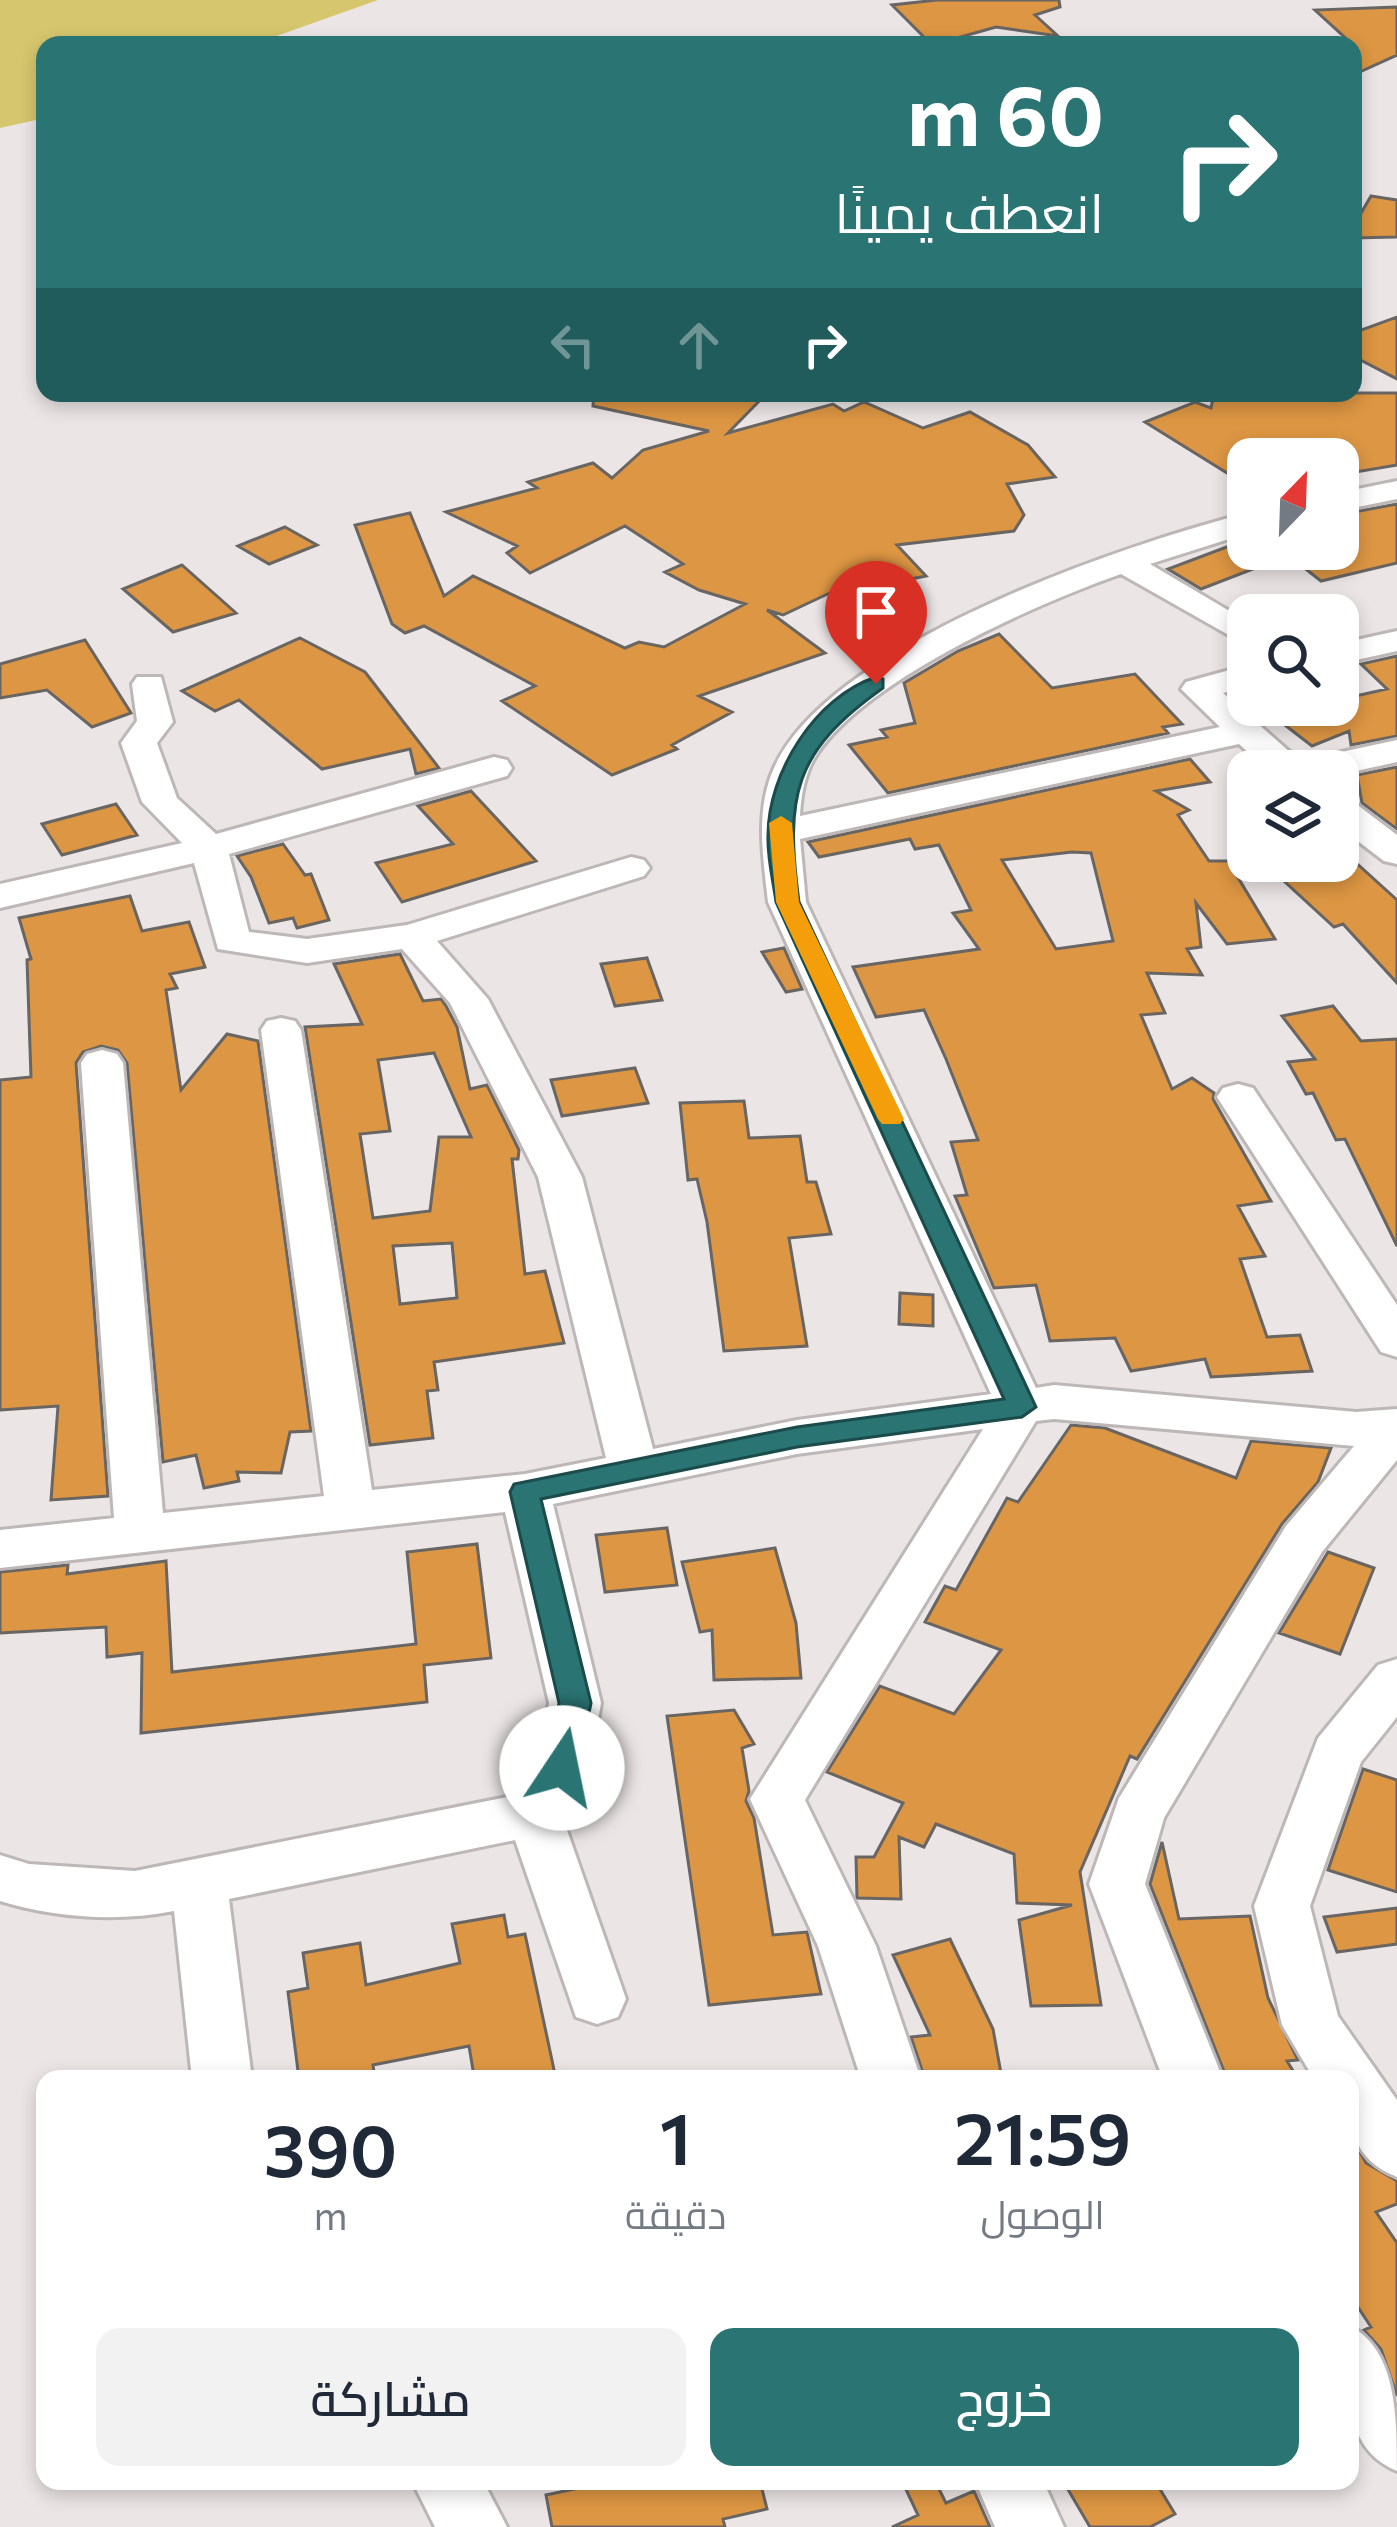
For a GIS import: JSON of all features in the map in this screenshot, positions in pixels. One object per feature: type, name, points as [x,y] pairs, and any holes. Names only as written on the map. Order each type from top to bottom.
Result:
[{"type":"street","points":[[1359,498],[1397,490]]},
{"type":"street","points":[[1022,1407],[788,902],[778,832],[795,760],[840,709],[949,633],[1121,560],[1227,529]]},
{"type":"street","points":[[1121,560],[1227,623]]},
{"type":"street","points":[[1359,649],[1397,641]]},
{"type":"street","points":[[1227,681],[1198,689],[1227,715]]},
{"type":"street","points":[[149,684],[155,722],[139,743],[160,802],[209,848],[232,941],[307,951],[412,936],[631,868]]},
{"type":"street","points":[[1239,726],[1266,750]]},
{"type":"street","points":[[778,832],[1246,732]]},
{"type":"street","points":[[1359,759],[1397,751]]},
{"type":"street","points":[[0,896],[209,848],[494,768]]},
{"type":"street","points":[[1359,824],[1397,853]]},
{"type":"street","points":[[412,936],[467,999],[560,1177],[634,1471]]},
{"type":"street","points":[[280,1030],[351,1513]]},
{"type":"street","points":[[102,1063],[140,1535]]},
{"type":"street","points":[[1238,1097],[1397,1341]]},
{"type":"street","points":[[0,1549],[525,1492],[797,1437],[1054,1402],[1355,1429],[1397,1426],[1304,1539],[1138,1814],[1117,1884],[1189,2070]]},
{"type":"street","points":[[887,2070],[847,1946],[777,1799],[1022,1407]]},
{"type":"street","points":[[0,1878],[29,1887],[135,1895],[534,1814],[562,1768],[575,1703],[525,1492]]},
{"type":"street","points":[[1342,2070],[1311,2025],[1282,1906],[1337,1753],[1397,1679]]},
{"type":"street","points":[[534,1814],[597,1999]]},
{"type":"street","points":[[199,1882],[221,2070]]},
{"type":"street","points":[[1359,2095],[1397,2150]]},
{"type":"street","points":[[1359,2373],[1397,2439]]},
{"type":"street","points":[[450,2490],[473,2527]]},
{"type":"street","points":[[1012,2490],[1030,2527]]},
{"type":"shaded area","points":[[0,0],[378,0],[276,36],[36,36],[36,120],[0,128]]},
{"type":"building","points":[[937,0],[1059,0],[1060,7],[1035,15],[1058,36],[996,27],[964,36],[923,36],[892,5]]},
{"type":"building","points":[[1397,7],[1397,55],[1362,71],[1362,36],[1343,36],[1315,10]]},
{"type":"building","points":[[1371,196],[1397,200],[1397,237],[1362,238],[1362,212]]},
{"type":"building","points":[[1397,317],[1397,379],[1362,361],[1362,330]]},
{"type":"building","points":[[1362,393],[1397,393],[1397,465],[1359,471],[1359,438],[1227,438],[1227,473],[1145,422],[1195,402],[1211,408],[1212,402],[1362,402]]},
{"type":"building","points":[[593,402],[758,402],[728,433],[833,404],[844,411],[864,402],[923,428],[970,412],[1028,445],[1055,477],[1007,484],[1024,515],[1014,531],[897,545],[926,576],[880,585],[870,574],[783,615],[767,610],[825,653],[699,696],[732,712],[672,745],[677,749],[612,775],[502,701],[535,686],[424,626],[405,633],[392,624],[355,525],[410,513],[444,596],[473,576],[625,648],[639,642],[664,647],[745,604],[699,590],[665,572],[683,564],[625,526],[530,573],[507,553],[517,546],[446,512],[537,488],[528,482],[593,463],[612,478],[643,450],[709,431],[593,406]]},
{"type":"building","points":[[1397,504],[1397,563],[1321,581],[1307,570],[1359,570],[1359,511]]},
{"type":"building","points":[[285,527],[317,545],[269,564],[238,546]]},
{"type":"building","points":[[1227,547],[1227,570],[1250,570],[1201,589],[1168,569]]},
{"type":"building","points":[[182,565],[236,613],[173,632],[123,589]]},
{"type":"building","points":[[999,634],[1052,688],[1135,674],[1182,724],[1163,727],[1168,733],[888,793],[849,745],[887,737],[881,730],[915,723],[904,683],[958,651]]},
{"type":"building","points":[[300,638],[365,672],[439,768],[416,774],[410,749],[322,769],[239,700],[215,711],[182,691]]},
{"type":"building","points":[[85,640],[131,713],[92,727],[47,690],[0,698],[0,664]]},
{"type":"building","points":[[1397,656],[1397,736],[1351,745],[1349,731],[1312,746],[1286,726],[1359,726],[1359,695],[1387,689],[1361,664]]},
{"type":"building","points":[[1190,759],[1210,782],[1156,791],[1189,810],[1178,815],[1209,861],[1227,861],[1227,882],[1241,882],[1275,939],[1227,944],[1196,903],[1201,947],[1187,949],[1202,975],[1147,973],[1165,1013],[1141,1015],[1172,1089],[1192,1078],[1214,1093],[1213,1099],[1271,1201],[1238,1206],[1265,1256],[1240,1259],[1267,1337],[1300,1335],[1312,1371],[1211,1377],[1205,1359],[1131,1371],[1115,1338],[1050,1341],[1036,1285],[994,1288],[955,1196],[967,1195],[951,1142],[978,1140],[946,1059],[924,1010],[876,1017],[853,967],[979,949],[953,913],[971,910],[939,845],[915,849],[910,839],[819,857],[808,842]],"holes":[[[1091,853],[1113,941],[1056,949],[1002,860]]]},
{"type":"building","points":[[1397,767],[1397,829],[1362,803],[1359,775]]},
{"type":"building","points":[[471,791],[536,861],[402,902],[376,863],[453,844],[418,806]]},
{"type":"building","points":[[116,804],[137,835],[62,855],[42,824]]},
{"type":"building","points":[[283,844],[305,875],[311,874],[329,920],[297,928],[293,918],[269,923],[237,856]]},
{"type":"building","points":[[1359,866],[1397,900],[1397,983],[1343,924],[1334,927],[1285,882],[1359,882]]},
{"type":"building","points":[[130,896],[142,931],[189,922],[205,967],[170,974],[177,988],[166,990],[181,1090],[227,1034],[258,1041],[311,1431],[290,1432],[281,1473],[237,1472],[239,1481],[204,1488],[196,1455],[163,1462],[127,1063],[118,1050],[101,1046],[83,1052],[76,1063],[108,1496],[51,1500],[58,1406],[0,1410],[0,1080],[31,1077],[27,960],[31,959],[19,918]]},
{"type":"building","points":[[784,948],[802,989],[786,992],[762,952]]},
{"type":"building","points":[[400,954],[423,1001],[441,999],[446,1006],[457,1027],[470,1089],[487,1085],[519,1150],[518,1159],[512,1159],[525,1274],[545,1271],[564,1343],[434,1362],[438,1390],[427,1391],[433,1438],[370,1445],[305,1027],[362,1024],[334,964]],"holes":[[[434,1053],[471,1137],[439,1137],[430,1211],[373,1218],[360,1134],[390,1131],[378,1060]],[[452,1243],[457,1298],[400,1304],[393,1246]]]},
{"type":"building","points":[[647,958],[662,1000],[615,1006],[601,964]]},
{"type":"building","points":[[1333,1006],[1361,1041],[1397,1039],[1397,1246],[1345,1139],[1336,1140],[1313,1093],[1306,1094],[1288,1062],[1315,1059],[1282,1016]]},
{"type":"building","points":[[635,1068],[648,1103],[562,1116],[551,1080]]},
{"type":"building","points":[[744,1101],[749,1138],[800,1136],[807,1182],[816,1182],[831,1234],[789,1238],[807,1346],[724,1351],[707,1222],[697,1179],[688,1180],[680,1103]]},
{"type":"building","points":[[900,1293],[933,1295],[933,1326],[899,1324]]},
{"type":"building","points":[[1071,1425],[1105,1428],[1236,1478],[1251,1441],[1331,1448],[1318,1482],[1282,1524],[1137,1759],[1130,1756],[1080,1872],[1101,2005],[1031,2006],[1019,1920],[1072,1905],[1017,1903],[1014,1854],[936,1824],[924,1847],[899,1837],[901,1899],[857,1898],[856,1857],[874,1857],[903,1803],[827,1772],[880,1686],[954,1714],[1001,1650],[925,1622],[945,1586],[956,1590],[1007,1498],[1018,1502]]},
{"type":"building","points":[[667,1528],[677,1585],[605,1592],[596,1535]]},
{"type":"building","points":[[477,1544],[491,1658],[424,1665],[427,1702],[141,1733],[142,1653],[107,1657],[106,1627],[0,1633],[0,1572],[68,1565],[67,1574],[166,1561],[172,1672],[416,1644],[407,1552]]},
{"type":"building","points":[[775,1548],[796,1623],[801,1678],[714,1680],[712,1630],[700,1632],[682,1562]]},
{"type":"building","points":[[1328,1552],[1374,1568],[1340,1654],[1279,1633]]},
{"type":"building","points":[[734,1710],[754,1744],[742,1748],[749,1791],[746,1801],[754,1818],[773,1935],[807,1932],[821,1994],[709,2005],[667,1716]]},
{"type":"building","points":[[1363,1769],[1397,1780],[1397,1892],[1328,1870]]},
{"type":"building","points":[[1162,1842],[1179,1919],[1250,1916],[1268,1998],[1298,2060],[1287,2061],[1292,2070],[1223,2070],[1150,1884]]},
{"type":"building","points":[[1397,1908],[1397,1944],[1337,1952],[1324,1917]]},
{"type":"building","points":[[504,1915],[508,1937],[525,1934],[554,2070],[473,2070],[469,2046],[373,2065],[374,2070],[298,2070],[288,1992],[308,1988],[303,1953],[360,1943],[366,1985],[460,1963],[452,1924]]},
{"type":"building","points":[[950,1939],[993,2029],[1000,2070],[922,2070],[911,2037],[930,2035],[893,1955]]},
{"type":"building","points":[[1359,2150],[1366,2163],[1397,2181],[1397,2204],[1376,2212],[1397,2243],[1397,2396],[1381,2349],[1364,2330],[1371,2327],[1359,2309]]},
{"type":"building","points":[[570,2490],[762,2490],[767,2509],[723,2519],[725,2527],[552,2527],[546,2495]]},
{"type":"building","points":[[906,2490],[940,2490],[946,2503],[974,2491],[990,2527],[892,2527],[918,2515]]},
{"type":"building","points":[[1068,2490],[1160,2490],[1175,2514],[1150,2527],[1090,2527]]},
{"type":"slow traffic","points":[[781,823],[778,832],[788,902],[891,1119]]},
{"type":"route","points":[[562,1768],[575,1703],[525,1492],[797,1437],[1022,1407],[788,902],[778,832],[795,760],[840,709],[876,684]]}]
